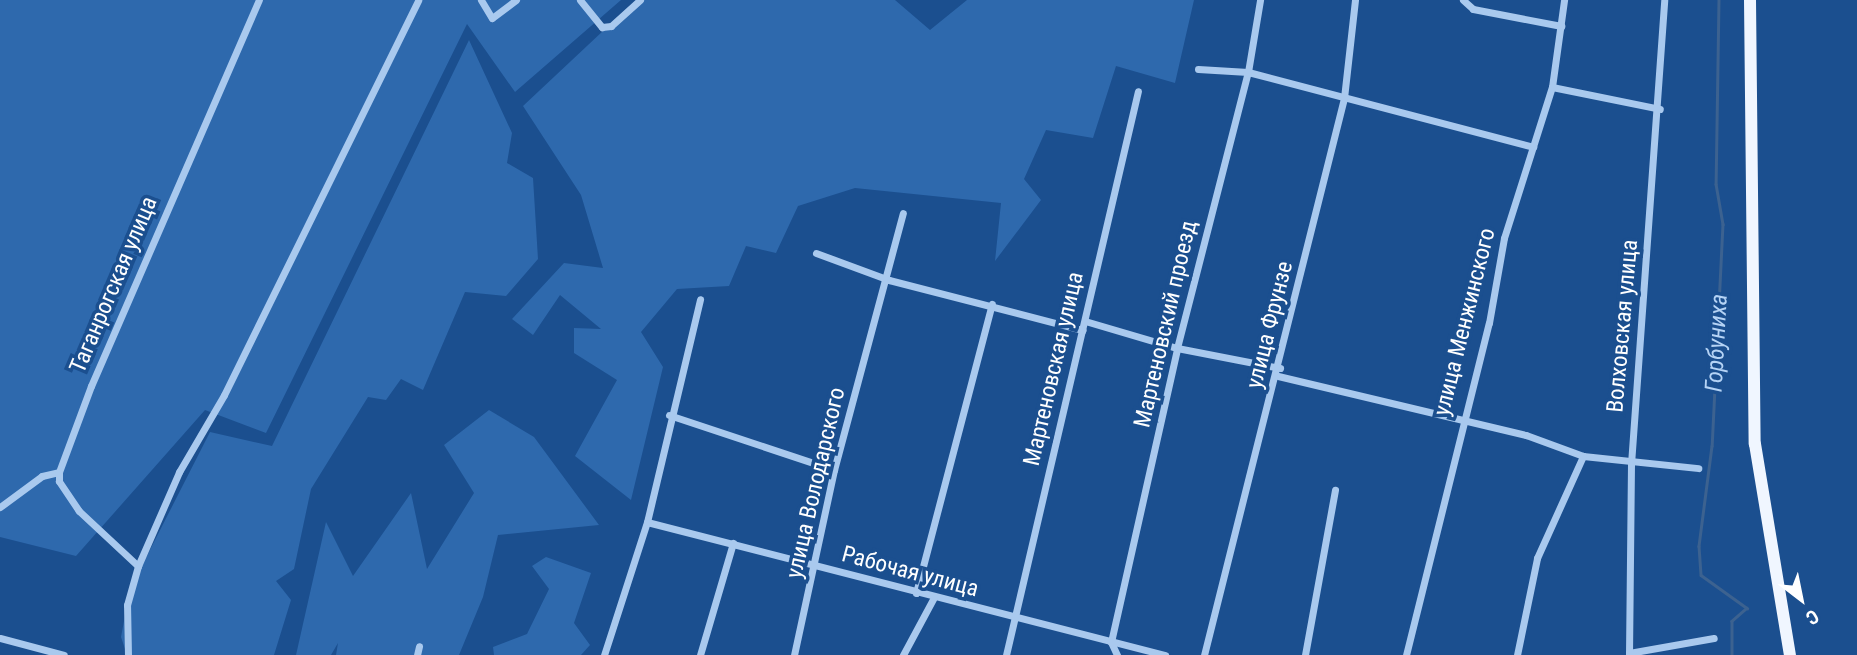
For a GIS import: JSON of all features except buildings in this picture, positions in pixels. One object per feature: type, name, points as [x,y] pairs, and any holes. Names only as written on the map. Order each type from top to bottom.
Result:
[{"type":"main road","points":[[1750,0],[1755,444],[1790,655]]},
{"type":"street","name":"Таганрогская улица","points":[[60,472],[91,386],[259,0]]},
{"type":"street","points":[[128,655],[127,605],[138,566],[179,472],[224,395],[418,0]]},
{"type":"street","points":[[481,0],[492,18],[516,0]]},
{"type":"street","points":[[580,0],[602,27],[611,26],[640,0]]},
{"type":"street","name":"Мартеновский проезд","points":[[1111,642],[1177,348],[1248,72],[1260,0]]},
{"type":"street","name":"улица Фрунзе","points":[[1204,655],[1279,372],[1344,97],[1355,0]]},
{"type":"street","points":[[1463,0],[1474,9],[1561,26]]},
{"type":"street","name":"улица Менжинского","points":[[1406,655],[1462,419],[1489,323],[1504,238],[1552,87],[1564,0]]},
{"type":"street","name":"Волховская улица","points":[[1629,654],[1631,464],[1660,109],[1664,0]]},
{"type":"street","points":[[1198,69],[1248,72],[1533,147]]},
{"type":"street","points":[[1552,87],[1660,109]]},
{"type":"street","name":"Мартеновская улица","points":[[1006,655],[1138,91]]},
{"type":"street","name":"улица Володарского","points":[[794,655],[817,568],[834,470],[889,279],[903,213]]},
{"type":"street","points":[[816,253],[889,279],[1083,330]]},
{"type":"street","points":[[604,655],[647,522],[669,415],[700,299]]},
{"type":"street","points":[[915,593],[992,304]]},
{"type":"street","points":[[1085,321],[1177,348],[1462,419],[1583,456],[1631,464],[1698,468]]},
{"type":"street","points":[[669,415],[834,470]]},
{"type":"street","points":[[1517,655],[1537,558],[1583,456]]},
{"type":"street","points":[[0,507],[42,476],[60,472],[59,481],[79,511],[138,566]]},
{"type":"street","points":[[1305,655],[1335,490]]},
{"type":"street","name":"Рабочая улица","points":[[647,522],[933,599],[1165,655]]},
{"type":"street","points":[[700,655],[733,543]]},
{"type":"street","points":[[903,655],[933,599]]},
{"type":"street","points":[[0,638],[64,655]]},
{"type":"street","points":[[1629,654],[1714,638]]},
{"type":"street","points":[[1111,642],[1117,655]]},
{"type":"street","points":[[417,655],[419,646]]},
{"type":"shaded area","points":[[0,0],[621,0],[515,92],[467,24],[266,433],[205,410],[76,556],[0,537]]},
{"type":"shaded area","points":[[636,0],[895,0],[930,30],[967,0],[1194,0],[1175,83],[1116,66],[1093,138],[1046,130],[1024,179],[1041,200],[995,261],[1001,203],[855,188],[798,206],[776,253],[746,246],[729,286],[677,289],[641,332],[663,367],[631,500],[575,456],[617,380],[574,353],[574,328],[601,329],[560,295],[533,335],[512,319],[564,263],[603,268],[581,195],[523,106]]},
{"type":"shaded area","points":[[469,40],[512,133],[507,163],[533,178],[538,259],[506,296],[465,292],[423,390],[401,379],[386,400],[368,397],[311,489],[294,569],[276,581],[291,600],[274,655],[127,655],[121,637],[130,589],[210,432],[272,446]]},
{"type":"shaded area","points":[[489,410],[534,437],[599,525],[498,535],[483,597],[459,655],[336,655],[338,643],[331,655],[296,655],[326,522],[353,576],[411,493],[427,569],[474,493],[444,445]]},
{"type":"shaded area","points":[[546,557],[591,573],[574,623],[590,645],[581,655],[494,655],[493,647],[527,634],[549,589],[532,566]]},
{"type":"waterway","name":"Горбуниха","points":[[1719,0],[1716,184],[1723,224],[1712,446],[1699,546],[1701,575],[1747,608],[1732,621],[1732,655]]}]
